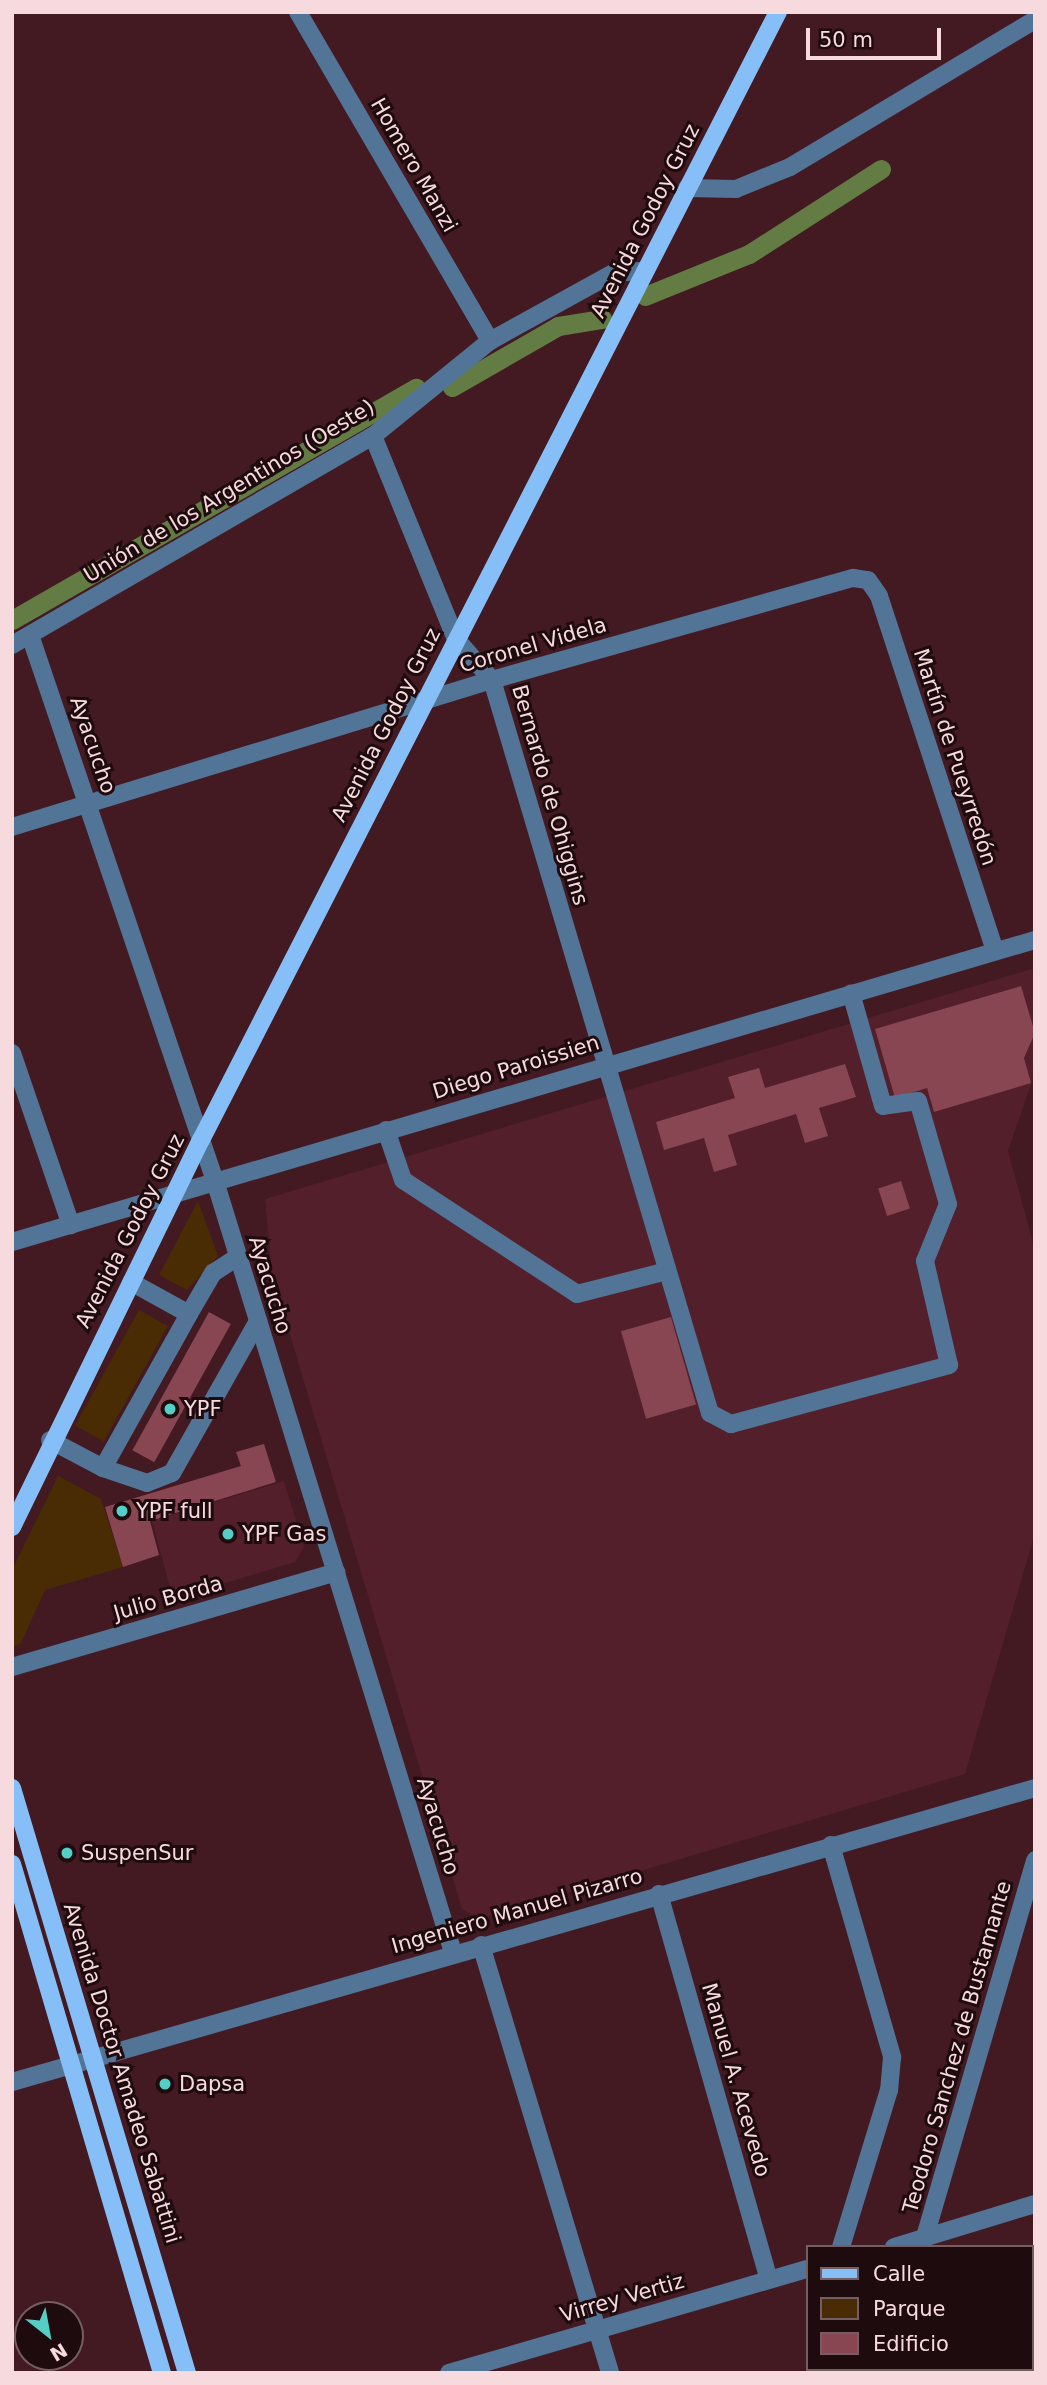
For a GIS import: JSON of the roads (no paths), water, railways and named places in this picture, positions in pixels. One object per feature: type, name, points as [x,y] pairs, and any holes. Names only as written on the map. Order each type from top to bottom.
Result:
[{"type":"main road","name":"Avenida Godoy Gruz","points":[[12,1527],[39,1461],[201,1140],[778,12]]},
{"type":"main road","name":"Avenida Godoy Gruz","points":[[12,1500],[39,1461]]},
{"type":"main road","name":"Avenida Doctor Amadeo Sabattini","points":[[12,1787],[95,2057],[187,2373]]},
{"type":"main road","points":[[12,1864],[162,2373]]},
{"type":"street","name":"Homero Manzi","points":[[298,12],[490,341]]},
{"type":"street","points":[[687,188],[736,189],[790,167],[1035,20]]},
{"type":"street","name":"Unión de los Argentinos (Oeste)","points":[[12,645],[373,436],[490,341],[613,273],[644,271]]},
{"type":"street","name":"Bernardo de Ohiggins","points":[[373,436],[456,639],[492,680],[710,1413],[731,1424],[949,1365],[925,1261],[948,1204],[918,1101],[883,1106],[851,993]]},
{"type":"street","name":"Coronel Videla","points":[[12,827],[492,680],[853,578],[868,580]]},
{"type":"street","name":"Martín de Pueyrredón","points":[[868,580],[879,596],[995,951]]},
{"type":"street","name":"Ayacucho","points":[[30,635],[215,1181],[453,1952]]},
{"type":"street","name":"Diego Paroissien","points":[[12,1242],[605,1064],[1035,940]]},
{"type":"street","points":[[12,1053],[71,1225]]},
{"type":"street","points":[[386,1130],[402,1180],[577,1294],[667,1271]]},
{"type":"street","points":[[103,1468],[213,1273],[238,1257]]},
{"type":"street","points":[[131,1282],[189,1314]]},
{"type":"street","points":[[50,1440],[103,1468],[147,1483],[172,1473],[258,1321]]},
{"type":"street","name":"Julio Borda","points":[[12,1667],[336,1572]]},
{"type":"street","name":"Ingeniero Manuel Pizarro","points":[[12,2082],[453,1952],[1035,1788]]},
{"type":"street","points":[[831,1846],[892,2057],[889,2090],[842,2245]]},
{"type":"street","name":"Teodoro Sanchez de Bustamante","points":[[923,2243],[1035,1860]]},
{"type":"street","name":"Manuel A. Acevedo","points":[[659,1894],[769,2279]]},
{"type":"street","points":[[481,1945],[610,2373]]},
{"type":"street","points":[[923,2243],[951,2229],[1035,2204]]},
{"type":"street","points":[[951,2229],[956,2245]]},
{"type":"street","name":"Virrey Vertiz","points":[[449,2373],[806,2269]]},
{"type":"waterway","points":[[645,296],[749,254],[881,169]]},
{"type":"waterway","points":[[452,387],[558,326],[602,319]]},
{"type":"waterway","points":[[12,620],[416,388]]},
{"type":"place","name":"YPF","points":[[170,1409]]},
{"type":"place","name":"YPF full","points":[[122,1511]]},
{"type":"place","name":"YPF Gas","points":[[228,1534]]},
{"type":"place","name":"SuspenSur","points":[[67,1853]]},
{"type":"place","name":"Dapsa","points":[[165,2084]]}]
